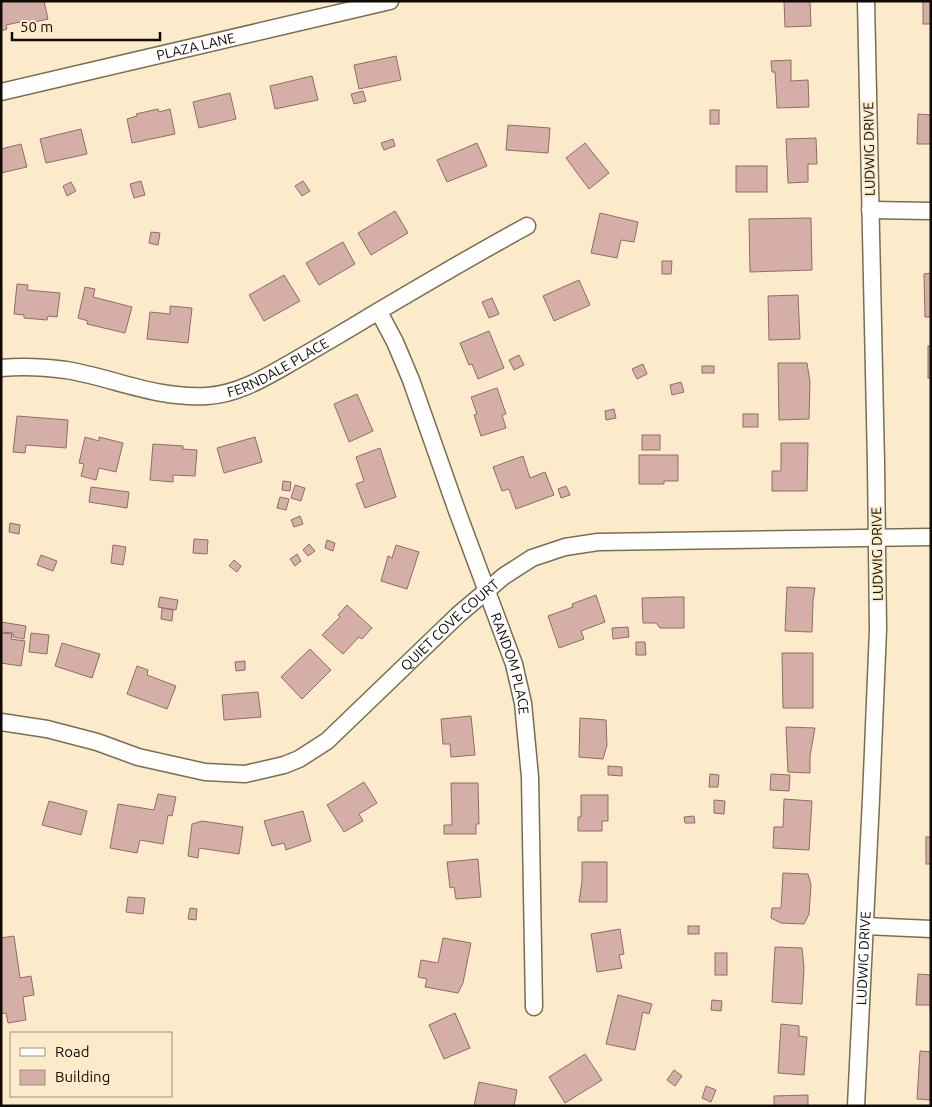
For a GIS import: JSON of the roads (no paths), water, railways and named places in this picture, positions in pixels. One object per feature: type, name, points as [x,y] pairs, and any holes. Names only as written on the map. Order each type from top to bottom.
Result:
[{"type":"street","name":"PLAZA LANE","points":[[1,92],[390,1]]},
{"type":"street","name":"LUDWIG DRIVE","points":[[856,1106],[878,629],[866,1]]},
{"type":"street","points":[[870,210],[931,211]]},
{"type":"street","name":"FERNDALE PLACE","points":[[1,368],[43,367],[67,370],[178,397],[208,396],[236,391],[252,384],[379,312],[473,255],[527,226]]},
{"type":"street","name":"RANDOM PLACE","points":[[379,312],[395,342],[411,380],[514,664],[523,703],[528,737],[530,778],[534,1007]]},
{"type":"street","name":"QUIET COVE COURT","points":[[1,722],[47,729],[97,742],[138,757],[205,772],[245,774],[267,770],[299,759],[327,741],[487,590],[504,576],[532,558],[564,547],[598,542],[931,537]]},
{"type":"street","points":[[865,926],[931,928]]}]
